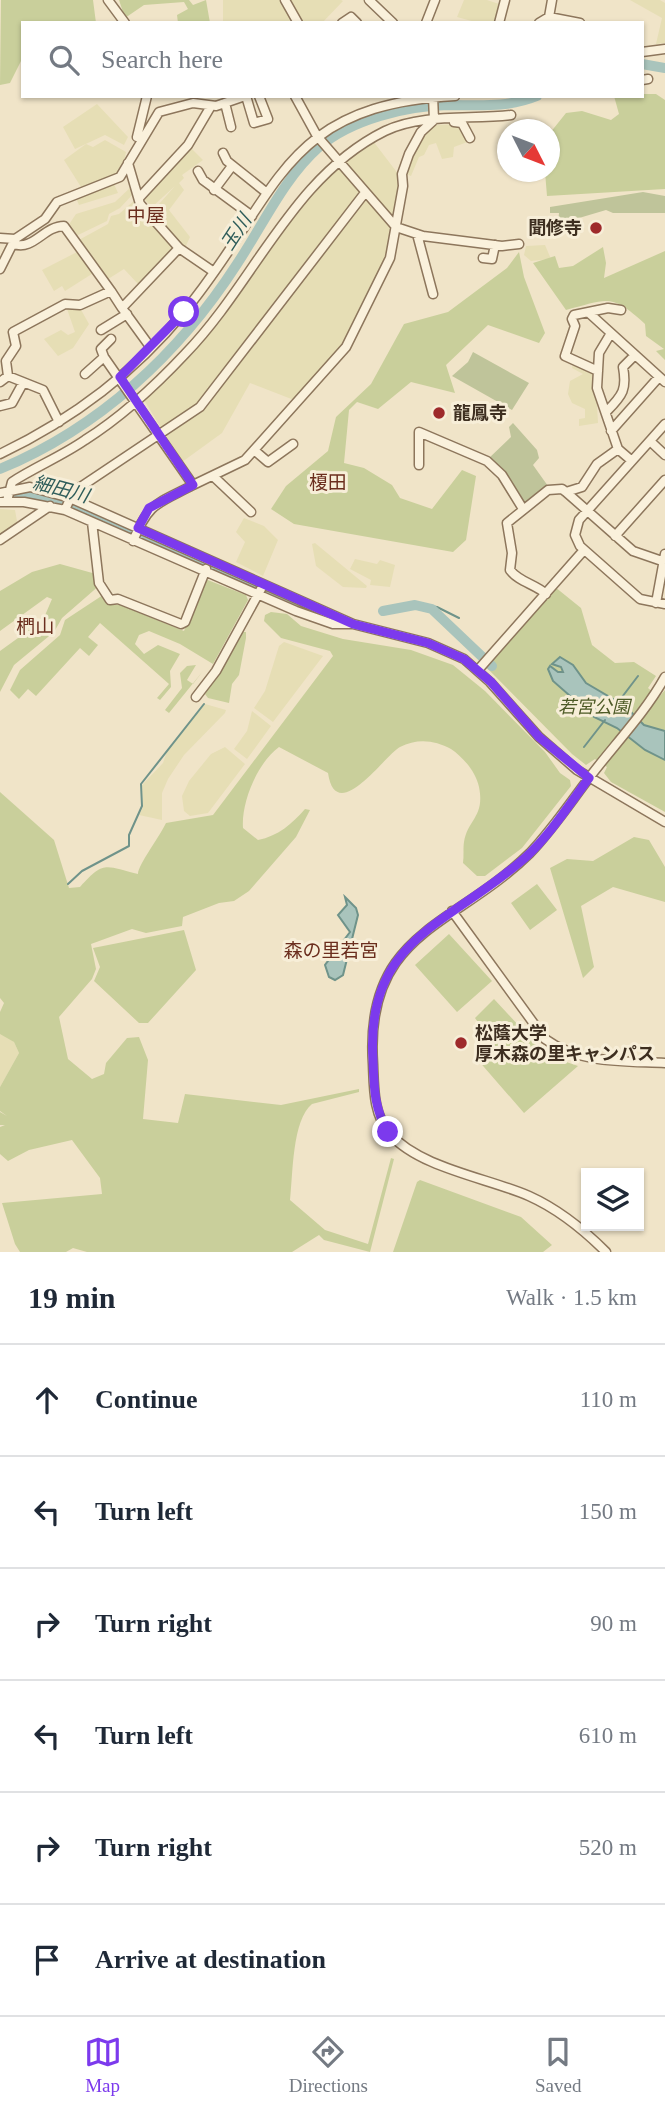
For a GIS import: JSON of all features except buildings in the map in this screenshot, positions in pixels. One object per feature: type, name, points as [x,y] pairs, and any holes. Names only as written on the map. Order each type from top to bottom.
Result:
[{"type":"street","points":[[108,0],[124,21]]},
{"type":"street","points":[[285,0],[297,21]]},
{"type":"street","points":[[369,0],[391,21]]},
{"type":"street","points":[[427,21],[435,0]]},
{"type":"street","points":[[500,21],[505,0]]},
{"type":"street","points":[[548,18],[552,0]]},
{"type":"street","points":[[543,21],[548,18],[567,21]]},
{"type":"street","points":[[644,52],[665,49]]},
{"type":"street","points":[[146,98],[128,164],[140,204],[179,248],[214,272]]},
{"type":"street","points":[[0,269],[14,242],[45,219],[57,202],[114,182],[159,112],[193,103],[211,106],[240,98]]},
{"type":"street","points":[[247,98],[254,124],[268,119],[260,98]]},
{"type":"street","points":[[296,98],[318,137],[364,194],[396,227],[417,234],[495,244],[519,244]]},
{"type":"street","points":[[0,454],[59,422],[121,378],[151,348],[214,272],[295,156],[318,137],[343,120],[377,107],[433,98],[434,119],[418,136],[402,174],[403,186],[390,258],[346,347],[245,460],[149,508],[135,535]]},
{"type":"street","points":[[225,103],[231,127]]},
{"type":"street","points":[[139,198],[188,145],[211,106]]},
{"type":"street","points":[[5,496],[12,482],[85,440],[136,400],[212,324],[313,184],[337,161],[387,130],[434,119],[511,115]]},
{"type":"street","points":[[434,119],[460,122],[470,138]]},
{"type":"street","points":[[223,153],[232,166],[267,193]]},
{"type":"street","points":[[214,190],[232,166]]},
{"type":"street","points":[[198,171],[214,190],[251,216]]},
{"type":"street","points":[[67,505],[74,492],[200,407],[364,194]]},
{"type":"street","points":[[0,239],[28,245],[50,229],[64,226],[151,348]]},
{"type":"street","points":[[417,234],[433,294]]},
{"type":"street","points":[[490,259],[495,244]]},
{"type":"street","points":[[103,327],[125,311],[179,248]]},
{"type":"street","points":[[8,376],[6,361],[16,346],[13,332],[65,304],[80,305],[111,291]]},
{"type":"street","points":[[598,371],[565,356],[575,326],[572,321],[574,315],[608,308],[621,310]]},
{"type":"street","points":[[589,313],[662,379],[611,431]]},
{"type":"street","points":[[611,333],[599,353],[597,388],[618,449],[632,461]]},
{"type":"street","points":[[111,339],[101,349],[104,357],[193,485]]},
{"type":"street","points":[[607,411],[624,392],[626,383],[623,367],[635,355]]},
{"type":"street","points":[[85,374],[104,357]]},
{"type":"street","points":[[0,382],[8,376]]},
{"type":"street","points":[[8,376],[43,390],[59,422]]},
{"type":"street","points":[[0,406],[12,403],[23,383]]},
{"type":"street","points":[[546,594],[534,583],[518,579],[510,570],[512,553],[506,526],[509,519],[548,490],[562,489],[566,492],[587,511],[615,536],[637,554],[664,558],[661,604],[635,596],[584,550],[577,542],[575,531],[587,511],[665,424]]},
{"type":"street","points":[[419,465],[419,432],[487,461],[502,475],[523,509]]},
{"type":"street","points":[[650,441],[665,455]]},
{"type":"street","points":[[254,450],[268,462],[293,444]]},
{"type":"street","points":[[566,492],[582,486],[597,464],[618,449]]},
{"type":"street","points":[[213,476],[251,512]]},
{"type":"street","points":[[615,536],[665,480]]},
{"type":"street","points":[[5,496],[30,487],[261,588],[333,624],[353,624],[449,651],[478,670],[539,737],[589,778],[665,822]]},
{"type":"street","points":[[5,496],[50,506],[67,505],[92,522],[135,535],[205,564]]},
{"type":"street","points":[[0,540],[50,506]]},
{"type":"street","points":[[92,522],[99,583],[110,600],[118,599],[181,624],[185,622],[205,564]]},
{"type":"street","points":[[478,670],[584,550]]},
{"type":"street","points":[[196,697],[216,671],[261,588]]},
{"type":"street","points":[[606,1252],[578,1226],[530,1197],[405,1148],[381,1120],[376,1104],[372,1040],[376,1002],[387,975],[407,947],[528,855],[665,677]]},
{"type":"street","points":[[452,911],[545,1039],[556,1047],[575,1055],[665,1063]]},
{"type":"shaded area","points":[[223,0],[343,1],[324,21],[223,21]]},
{"type":"shaded area","points":[[464,0],[487,0],[502,5],[498,21],[472,21],[457,17]]},
{"type":"shaded area","points":[[630,0],[660,0],[665,3],[665,43],[656,44],[662,18]]},
{"type":"shaded area","points":[[97,104],[128,137],[124,145],[105,135],[75,149],[63,127]]},
{"type":"shaded area","points":[[460,124],[470,141],[454,147],[453,157],[442,159],[436,143],[429,145],[424,155],[419,157],[411,176],[406,174],[421,135],[434,125]]},
{"type":"shaded area","points":[[105,140],[126,152],[123,167],[118,175],[81,187],[64,160],[86,144],[93,147]]},
{"type":"shaded area","points":[[373,141],[399,175],[401,185],[388,259],[340,347],[294,400],[250,383],[222,433],[182,462],[144,400],[213,327],[317,185],[345,159]]},
{"type":"shaded area","points":[[189,146],[203,160],[182,175],[184,178],[179,183],[184,190],[169,210],[190,237],[185,248],[152,212],[175,186],[152,207],[143,198]]},
{"type":"shaded area","points":[[114,184],[118,193],[79,205],[76,198]]},
{"type":"shaded area","points":[[132,186],[133,194],[120,208],[109,214],[107,221],[76,236],[68,226],[76,214],[115,202]]},
{"type":"shaded area","points":[[136,199],[175,245],[148,279],[138,284],[124,269],[105,281],[77,241],[108,224],[111,216],[119,214]]},
{"type":"shaded area","points":[[545,245],[551,259],[531,261],[524,255],[526,246]]},
{"type":"shaded area","points":[[79,251],[95,272],[65,291],[62,286],[54,291],[42,270]]},
{"type":"shaded area","points":[[66,306],[80,308],[89,324],[73,348],[58,356],[44,339],[61,330],[68,335],[75,332]]},
{"type":"shaded area","points":[[574,362],[595,372],[598,423],[579,426],[579,419],[585,418],[585,409],[572,403],[568,394],[570,381],[583,374],[572,368]]},
{"type":"shaded area","points":[[0,509],[15,510],[18,527],[0,540]]},
{"type":"shaded area","points":[[244,518],[264,526],[278,540],[263,576],[236,562],[245,542],[236,532]]},
{"type":"shaded area","points":[[315,543],[367,586],[366,588],[343,587],[316,566],[312,544]]},
{"type":"shaded area","points":[[355,559],[377,564],[380,560],[395,565],[390,587],[370,585],[371,580],[350,569]]},
{"type":"shaded area","points":[[284,642],[323,656],[273,722],[254,708],[265,691],[279,646]]},
{"type":"shaded area","points":[[205,704],[226,710],[225,713],[184,755],[168,779],[162,793],[162,820],[139,815],[143,807],[142,785],[163,763],[167,751]]},
{"type":"shaded area","points":[[252,711],[271,726],[247,759],[234,749],[247,731]]},
{"type":"shaded area","points":[[225,747],[245,764],[208,813],[190,816],[184,811],[182,796],[189,781],[211,754]]},
{"type":"shaded area","points":[[3,1033],[14,1042],[19,1053],[0,1087],[0,1034]]},
{"type":"green space","points":[[1,0],[93,0],[96,21],[21,21],[21,61],[10,83],[0,85]]},
{"type":"green space","points":[[119,0],[189,0],[193,5],[206,0],[210,21],[178,21],[177,15],[188,9],[184,2],[144,5],[125,18]]},
{"type":"green space","points":[[644,94],[656,94],[665,100],[665,189],[547,196],[546,182],[560,182],[560,120],[566,113],[582,111],[611,120],[619,114],[615,98],[644,98]]},
{"type":"green space","points":[[643,192],[665,196],[665,213],[613,213],[606,210],[579,218],[578,224],[558,224],[559,213],[550,213],[550,207]]},
{"type":"green space","points":[[603,247],[606,263],[604,278],[665,251],[665,360],[656,351],[664,349],[646,336],[645,324],[624,307],[601,301],[566,310],[533,263],[555,256],[559,268],[573,266]]},
{"type":"green space","points":[[519,252],[524,277],[545,333],[539,343],[488,325],[446,365],[455,393],[411,382],[378,409],[357,402],[349,410],[344,463],[364,468],[392,485],[400,498],[432,509],[462,470],[476,476],[466,540],[453,552],[294,524],[271,509],[286,486],[328,451],[336,417],[371,384],[404,324],[448,312],[507,268]]},
{"type":"green space","points":[[473,352],[529,383],[512,410],[452,376],[468,362]]},
{"type":"green space","points":[[513,423],[537,450],[539,458],[533,465],[548,486],[523,506],[488,459],[511,437],[509,427]]},
{"type":"green space","points":[[60,564],[96,574],[101,584],[62,618],[54,632],[14,665],[0,692],[0,651],[43,620],[52,599],[47,597],[0,631],[0,591],[32,572]]},
{"type":"green space","points":[[205,579],[246,595],[248,600],[213,664],[180,644],[149,631],[139,635],[135,644],[144,654],[158,645],[180,654],[170,671],[171,687],[160,700],[157,698],[169,684],[100,623],[88,637],[98,645],[89,656],[80,648],[36,696],[28,689],[19,699],[10,690],[20,670],[60,635],[65,620],[103,595],[109,605],[120,605],[184,631]]},
{"type":"green space","name":"若宮公園","points":[[555,587],[581,608],[592,645],[615,663],[634,662],[656,676],[648,688],[659,697],[665,690],[665,812],[611,782],[604,773],[607,767],[595,759],[586,765],[572,754],[485,666]]},
{"type":"green space","points":[[271,612],[287,614],[301,626],[343,639],[411,650],[453,665],[485,691],[545,752],[560,773],[570,780],[571,786],[522,848],[485,876],[477,876],[463,863],[466,834],[480,805],[479,787],[468,765],[451,749],[426,741],[406,744],[361,783],[350,791],[341,793],[333,788],[328,773],[279,747],[264,762],[252,783],[245,806],[243,828],[258,840],[272,836],[295,820],[305,809],[310,810],[296,837],[249,891],[234,901],[219,903],[183,917],[182,926],[146,933],[132,929],[91,944],[96,969],[92,979],[59,1017],[68,1059],[92,1079],[104,1074],[106,1063],[127,1038],[139,1037],[148,1060],[143,1119],[178,1123],[185,1094],[281,1105],[359,1089],[359,1092],[312,1104],[305,1112],[297,1135],[290,1200],[325,1230],[368,1244],[391,1158],[394,1159],[370,1252],[324,1240],[319,1235],[292,1252],[87,1252],[73,1248],[66,1252],[20,1252],[2,1203],[102,1194],[100,1178],[72,1140],[29,1150],[8,1161],[0,1154],[0,1127],[5,1125],[0,1125],[0,1112],[7,1116],[0,1111],[0,1087],[19,1053],[14,1042],[0,1034],[0,1012],[4,1003],[0,998],[0,792],[54,840],[69,888],[80,887],[95,872],[106,867],[138,874],[166,823],[213,815],[333,656],[330,651],[281,638],[264,621],[265,615]]},
{"type":"green space","points":[[243,632],[246,632],[246,638],[239,675],[232,684],[229,703],[208,698],[205,694]]},
{"type":"green space","points":[[196,665],[187,680],[193,684],[169,713],[165,710],[182,688],[180,673],[187,666]]},
{"type":"green space","points":[[634,837],[649,840],[665,867],[665,902],[613,887],[581,906],[594,967],[583,978],[550,868],[567,859],[593,861]]},
{"type":"green space","points":[[537,884],[557,910],[530,930],[511,903]]},
{"type":"green space","points":[[184,930],[196,970],[148,1023],[139,1023],[94,981],[100,967],[93,948]]},
{"type":"green space","points":[[449,934],[492,981],[457,1012],[415,965]]},
{"type":"green space","points":[[494,999],[546,1055],[578,1066],[524,1113],[477,1059],[480,1025],[475,1018]]},
{"type":"green space","points":[[420,1180],[521,1217],[552,1245],[543,1252],[393,1252],[417,1182]]},
{"type":"water","points":[[560,657],[573,665],[586,683],[625,706],[644,725],[665,731],[665,760],[645,750],[617,728],[594,717],[553,681],[548,669],[550,666],[563,672],[561,667],[552,664]]},
{"type":"water","points":[[345,897],[356,908],[358,915],[343,975],[335,980],[329,977],[325,965],[350,932],[338,915],[347,905]]},
{"type":"waterway","name":"玉川","points":[[644,64],[665,68]]},
{"type":"waterway","name":"玉川","points":[[0,469],[71,432],[103,410],[163,358],[214,297],[295,173],[306,159],[332,137],[363,122],[397,111],[432,106],[504,104],[532,98]]},
{"type":"waterway","name":"細田川","points":[[10,494],[37,496],[71,505],[295,604]]},
{"type":"waterway","name":"細田川","points":[[383,611],[415,605],[432,609],[492,666]]},
{"type":"waterway","points":[[423,605],[437,607],[459,618]]},
{"type":"waterway","points":[[619,701],[638,676]]},
{"type":"waterway","points":[[68,884],[82,871],[129,846],[129,835],[142,806],[141,784],[204,704]]},
{"type":"waterway","points":[[584,747],[605,720]]},
{"type":"place","name":"聞修寺","points":[[596,228]]},
{"type":"place","name":"龍鳳寺","points":[[439,413]]},
{"type":"place","name":"松蔭大学 厚木森の里キャンパス","points":[[461,1043]]},
{"type":"district","name":"中屋","points":[[146,215]]},
{"type":"district","name":"榎田","points":[[328,482]]},
{"type":"district","name":"椚山","points":[[35,626]]},
{"type":"district","name":"森の里若宮","points":[[331,950]]},
{"type":"route","points":[[184,312],[120,377],[193,485],[149,508],[137,525],[138,528],[353,624],[428,643],[464,659],[491,682],[539,737],[589,778],[528,855],[421,933],[387,975],[376,1002],[372,1040],[376,1104],[388,1132]]}]
